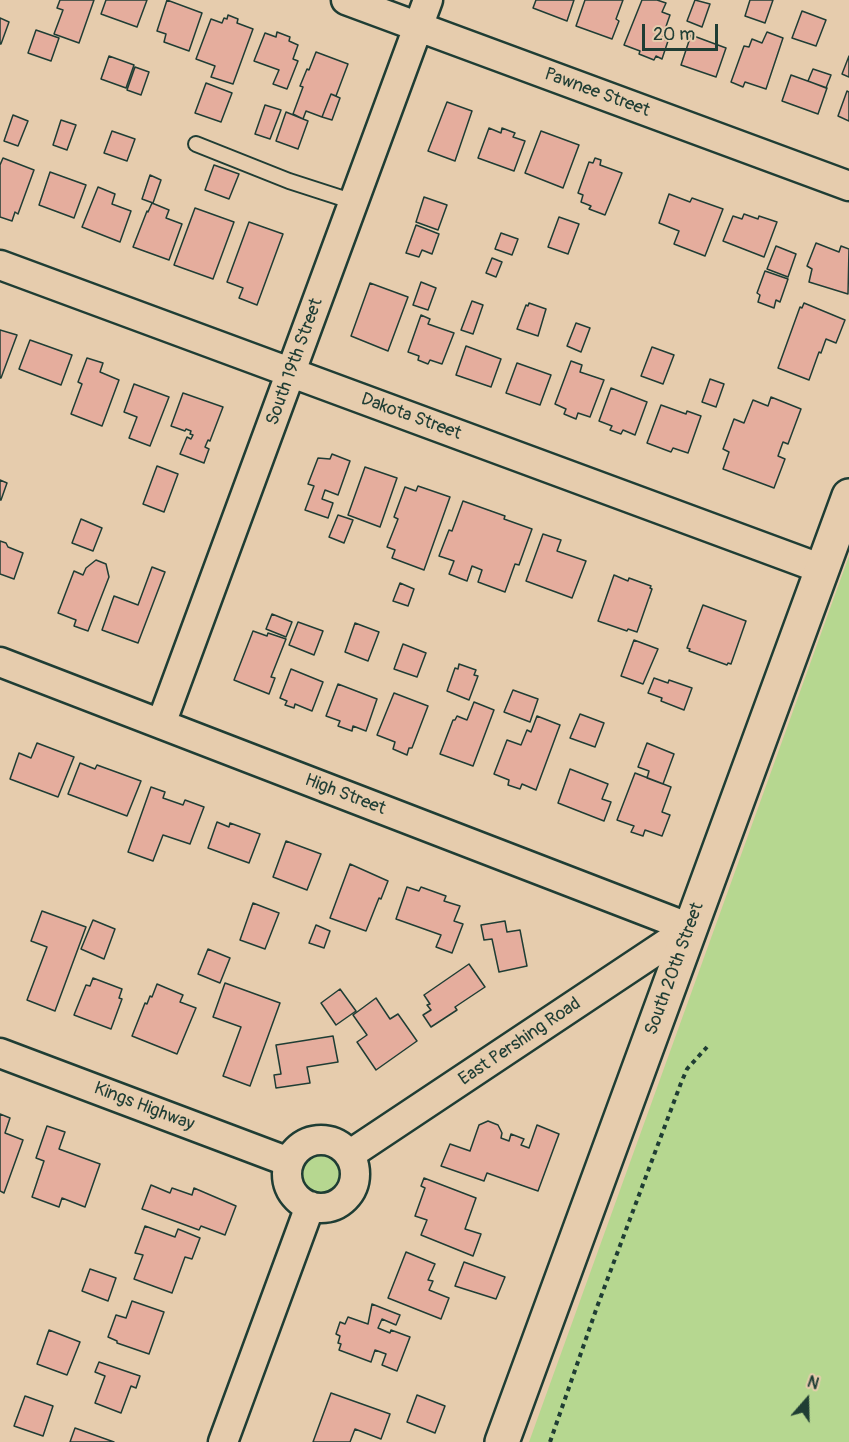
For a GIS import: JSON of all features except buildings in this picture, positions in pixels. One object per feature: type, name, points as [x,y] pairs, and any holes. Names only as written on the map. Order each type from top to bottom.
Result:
[{"type":"street","name":"Pawnee Street","points":[[346,0],[849,186]]},
{"type":"street","name":"South 19th Street","points":[[161,724],[428,0]]},
{"type":"street","name":"Dakota Street","points":[[0,265],[822,569]]},
{"type":"street","name":"South 20th Street","points":[[502,1442],[849,496]]},
{"type":"street","name":"High Street","points":[[0,662],[690,927]]},
{"type":"street","name":"East Pershing Road","points":[[349,1155],[690,927]]},
{"type":"street","name":"Kings Highway","points":[[0,1053],[289,1162]]},
{"type":"street","points":[[315,1140],[328,1141],[339,1145],[349,1155],[356,1175],[353,1188],[338,1205],[318,1209],[299,1201],[289,1188],[286,1180],[289,1162],[295,1151],[302,1145],[315,1140]]},
{"type":"street","points":[[223,1442],[310,1206]]},
{"type":"lane","points":[[196,144],[289,181],[354,202]]},
{"type":"path","points":[[550,1442],[597,1307],[681,1083],[694,1058],[707,1047]]},
{"type":"green space","points":[[849,556],[849,1442],[529,1442]]},
{"type":"green space","points":[[320,1149],[334,1153],[341,1160],[345,1174],[341,1188],[334,1195],[320,1199],[306,1195],[299,1188],[295,1174],[299,1160],[306,1153]]}]
